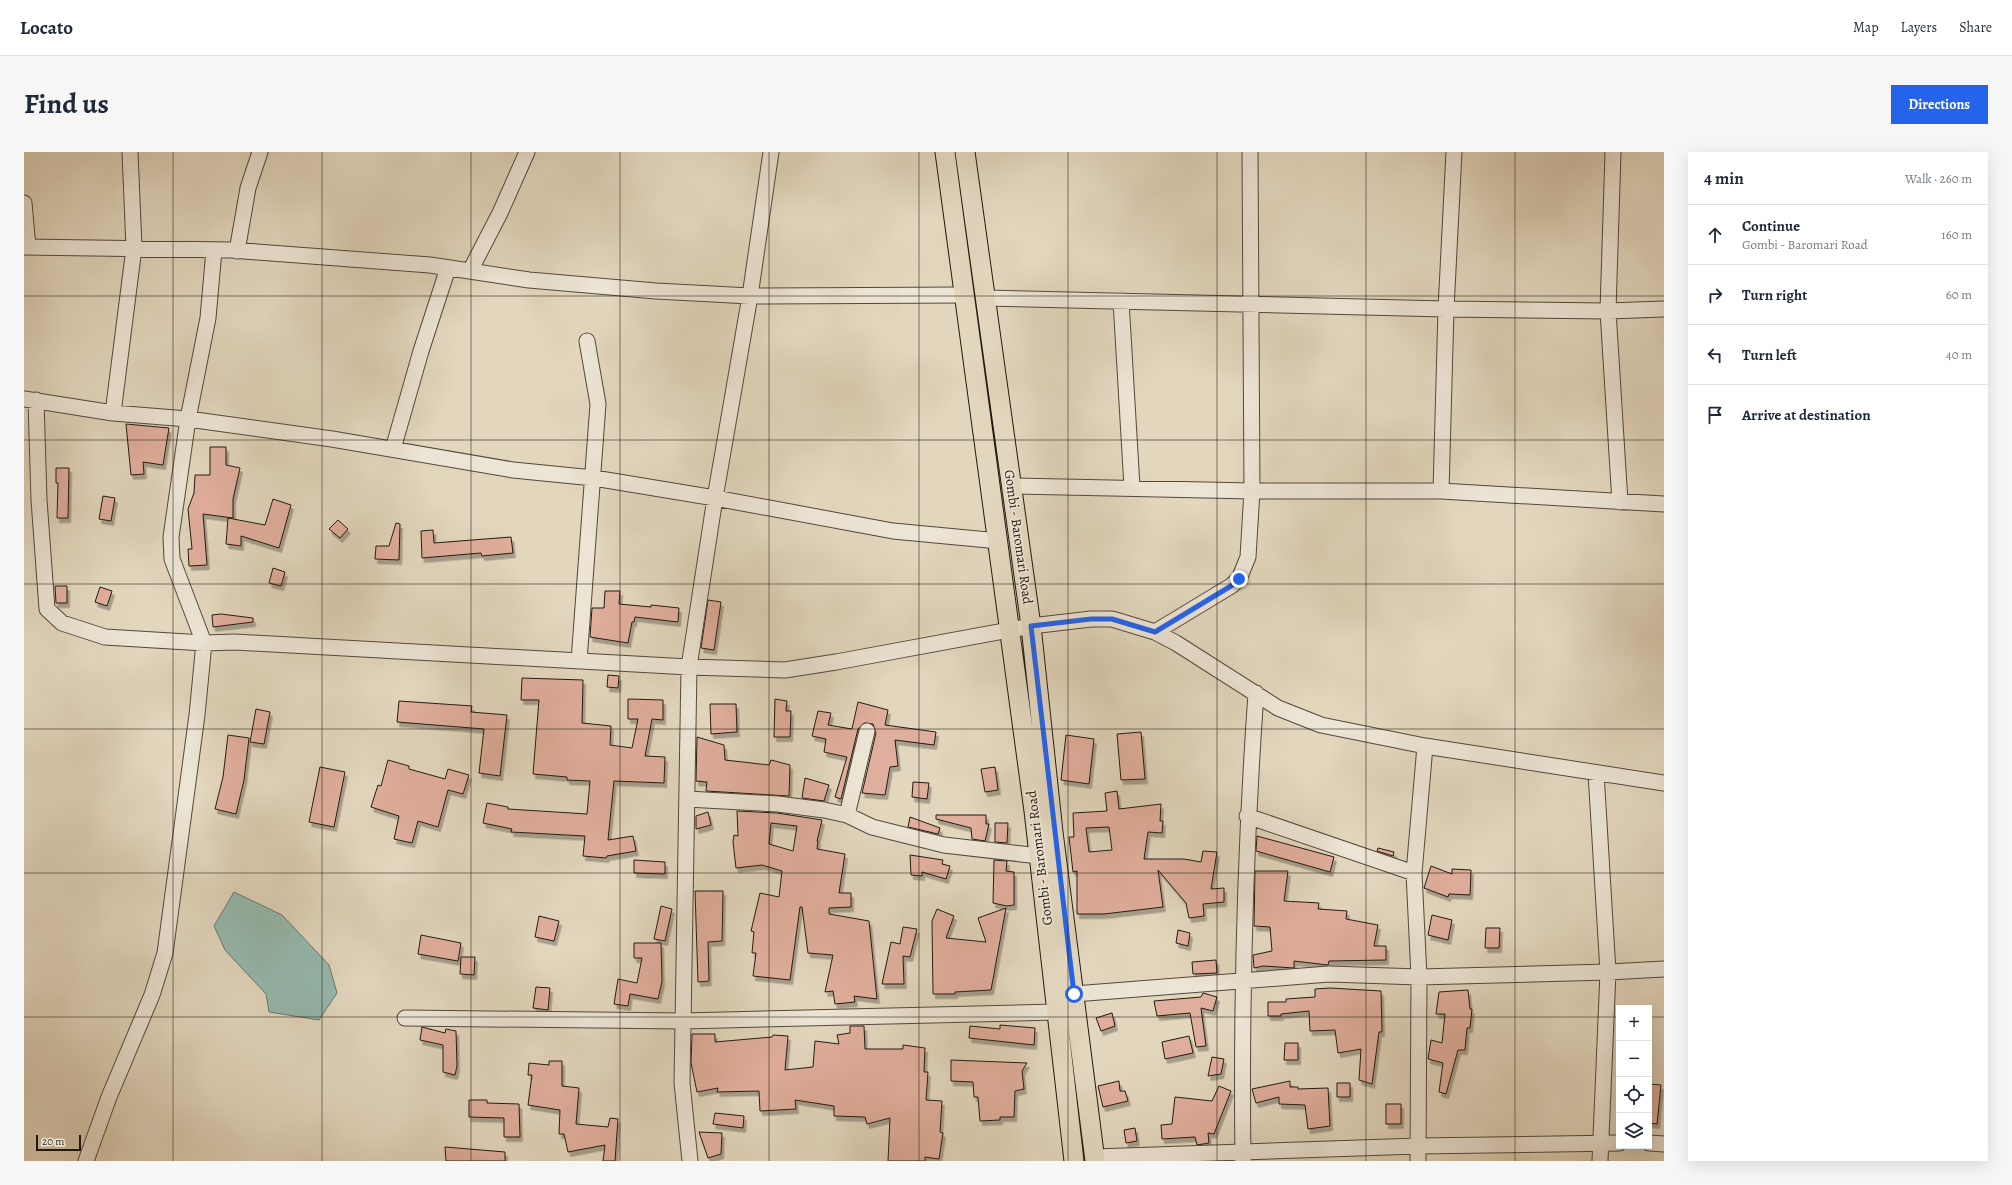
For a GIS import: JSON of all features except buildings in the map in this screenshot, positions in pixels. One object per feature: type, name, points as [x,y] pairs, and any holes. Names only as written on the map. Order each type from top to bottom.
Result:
[{"type":"main road","name":"Gombi - Baromari Road","points":[[945,152],[999,541],[1039,856],[1074,1161]]},
{"type":"main road","name":"Gombi - Baromari Road","points":[[965,152],[1031,626],[1095,1159]]},
{"type":"street","points":[[113,413],[134,248],[130,152]]},
{"type":"street","points":[[237,251],[248,188],[260,152]]},
{"type":"street","points":[[470,271],[500,213],[527,152]]},
{"type":"street","points":[[690,1161],[682,1083],[689,667],[715,498],[750,296],[771,152]]},
{"type":"street","points":[[1155,632],[1231,586],[1239,579],[1248,557],[1252,491],[1250,152]]},
{"type":"street","points":[[1441,491],[1446,309],[1454,152]]},
{"type":"street","points":[[1613,152],[1608,311],[1620,502]]},
{"type":"street","points":[[24,203],[26,247],[237,251],[430,265],[529,280],[656,291],[750,296],[964,295]]},
{"type":"street","points":[[86,1161],[109,1097],[152,995],[165,953],[197,715],[204,643],[172,559],[171,537],[188,419],[208,318],[214,250]]},
{"type":"street","points":[[393,449],[421,351],[448,268]]},
{"type":"street","points":[[985,298],[1446,309],[1608,311],[1664,309]]},
{"type":"street","points":[[1121,301],[1132,487]]},
{"type":"street","points":[[579,661],[594,478],[598,404],[587,341]]},
{"type":"street","points":[[999,541],[893,531],[715,498],[594,478],[513,470],[393,449],[188,419],[113,413],[30,400],[31,500],[47,609],[62,623],[105,637],[204,643],[236,642],[689,667],[784,670],[836,662],[1031,626],[1091,619],[1112,619],[1155,632],[1278,708],[1321,725],[1425,746],[1664,783]]},
{"type":"street","points":[[1012,486],[1132,487],[1252,491],[1441,491],[1664,504]]},
{"type":"street","points":[[1243,1156],[1242,981],[1247,816],[1256,693]]},
{"type":"street","points":[[847,815],[867,730]]},
{"type":"street","points":[[1418,1154],[1419,977],[1414,873],[1425,746]]},
{"type":"street","points":[[1596,773],[1608,972],[1600,1161]]},
{"type":"street","points":[[687,799],[778,804],[847,815],[872,827],[944,845],[1039,856]]},
{"type":"street","points":[[1247,816],[1414,873]]},
{"type":"street","points":[[1074,994],[1329,974],[1419,977],[1664,969]]},
{"type":"street","points":[[405,1018],[683,1021],[1057,1012]]},
{"type":"street","points":[[1095,1159],[1418,1154],[1616,1143]]},
{"type":"street","points":[[1652,1144],[1664,1144]]},
{"type":"water","points":[[234,892],[282,915],[329,965],[337,993],[319,1020],[269,1012],[266,994],[225,950],[214,926]]},
{"type":"route","points":[[1074,994],[1053,832],[1031,626],[1091,619],[1112,619],[1155,632],[1231,586],[1239,579]]}]
